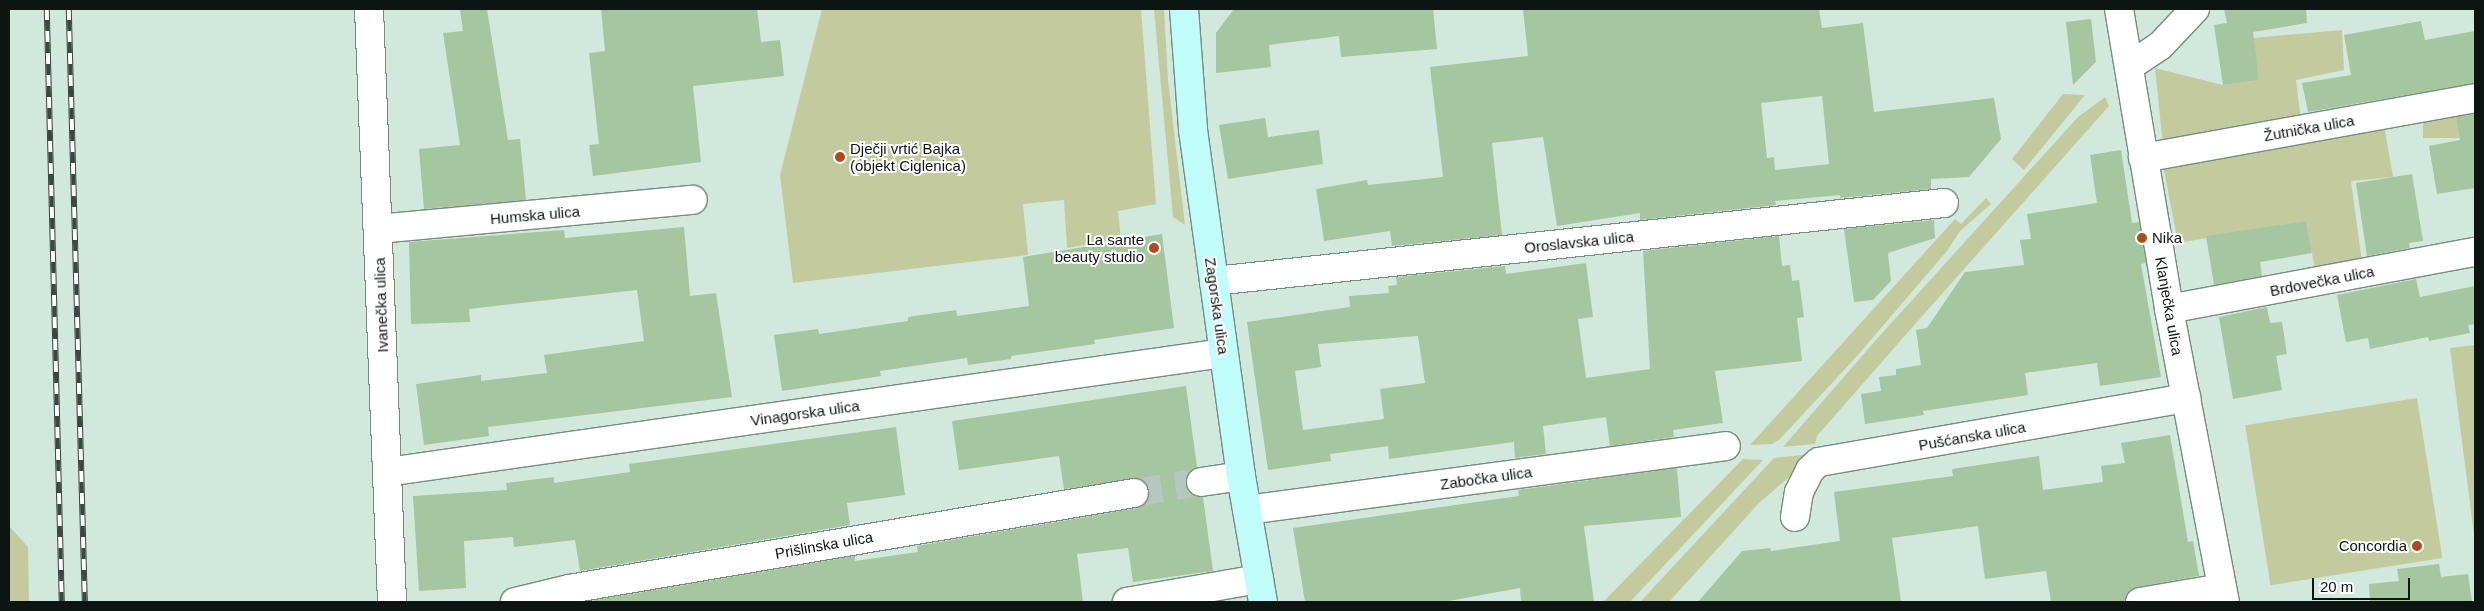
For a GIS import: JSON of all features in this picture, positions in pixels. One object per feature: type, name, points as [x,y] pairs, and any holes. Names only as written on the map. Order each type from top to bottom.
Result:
[{"type":"street","name":"Ivanečka ulica","points":[[368,9],[392,602]]},
{"type":"street","name":"Zagorska ulica","points":[[1184,9],[1193,130],[1241,476],[1261,590]]},
{"type":"street","name":"Klanječka ulica","points":[[2119,9],[2169,309],[2224,595]]},
{"type":"street","points":[[2130,66],[2160,46],[2195,9]]},
{"type":"street","name":"Žutnička ulica","points":[[2143,158],[2475,98]]},
{"type":"street","name":"Humska ulica","points":[[378,229],[693,200]]},
{"type":"street","name":"Oroslavska ulica","points":[[1214,281],[1944,203]]},
{"type":"street","name":"Brdovečka ulica","points":[[2169,309],[2475,252]]},
{"type":"street","name":"Vinagorska ulica","points":[[387,472],[1223,353]]},
{"type":"street","name":"Pušćanska ulica","points":[[1795,517],[1799,492],[1810,470],[1819,462],[2186,398]]},
{"type":"street","name":"Zabočka ulica","points":[[1247,510],[1726,446]]},
{"type":"street","points":[[1201,482],[1241,476]]},
{"type":"street","name":"Prišlinska ulica","points":[[515,602],[569,589],[1134,494]]},
{"type":"street","points":[[1127,602],[1261,590]]},
{"type":"street","points":[[2140,602],[2224,595]]},
{"type":"green space","name":"Dječji vrtić Bajka (objekt Ciglenica)","points":[[822,9],[1141,9],[1156,204],[1118,211],[1121,239],[1067,248],[1064,200],[1023,204],[1028,255],[793,283],[780,175]]},
{"type":"green space","points":[[1154,9],[1164,9],[1168,80],[1185,225],[1173,217]]},
{"type":"green space","points":[[2342,30],[2344,70],[2296,80],[2301,120],[2163,146],[2155,68],[2223,85],[2259,80],[2253,38]]},
{"type":"green space","points":[[2063,94],[2085,95],[2024,170],[2012,159]]},
{"type":"green space","points":[[2105,97],[2109,106],[1817,436],[1815,444],[1783,447],[1875,341],[2078,117]]},
{"type":"green space","points":[[2423,110],[2475,110],[2475,138],[2423,138]]},
{"type":"green space","points":[[2384,125],[2393,177],[2351,181],[2362,262],[2315,269],[2306,221],[2178,243],[2163,165]]},
{"type":"green space","points":[[1986,198],[1991,204],[1960,231],[1947,251],[1858,355],[1780,439],[1772,444],[1750,445],[1955,219],[1961,224]]},
{"type":"green space","points":[[2475,345],[2475,543],[2450,348]]},
{"type":"green space","points":[[2417,398],[2442,558],[2270,585],[2245,425]]},
{"type":"green space","points":[[1812,454],[1810,459],[1759,503],[1669,602],[1640,602],[1774,458]]},
{"type":"green space","points":[[1743,459],[1763,460],[1630,602],[1603,602]]},
{"type":"green space","points":[[9,526],[28,547],[29,602],[9,602]]},
{"type":"building","points":[[460,9],[487,9],[508,140],[520,139],[526,200],[424,209],[419,149],[460,145],[443,33],[463,31]]},
{"type":"building","points":[[601,9],[757,9],[761,42],[780,40],[784,76],[693,86],[701,162],[593,176],[589,145],[599,144],[589,53],[605,51]]},
{"type":"building","points":[[1234,9],[1433,9],[1437,49],[1341,57],[1339,36],[1269,45],[1271,67],[1216,73],[1216,33]]},
{"type":"building","points":[[1523,9],[1819,9],[1822,28],[1863,23],[1874,112],[1994,98],[2001,139],[1969,177],[1931,179],[1931,189],[1840,198],[1840,195],[1775,201],[1776,205],[1640,220],[1640,213],[1557,226],[1543,137],[1492,143],[1502,235],[1392,246],[1390,231],[1324,241],[1316,189],[1367,180],[1368,185],[1443,177],[1430,67],[1528,56]],"holes":[[[1822,96],[1829,164],[1775,170],[1774,157],[1767,158],[1761,103]]]},
{"type":"building","points":[[2224,9],[2306,9],[2307,23],[2253,32],[2259,80],[2223,85],[2214,25],[2227,23]]},
{"type":"building","points":[[2091,19],[2096,62],[2073,85],[2066,22]]},
{"type":"building","points":[[2421,21],[2425,40],[2475,31],[2475,83],[2308,112],[2302,83],[2351,75],[2344,35]]},
{"type":"building","points":[[2475,114],[2475,188],[2437,194],[2429,146],[2460,140],[2456,117]]},
{"type":"building","points":[[1265,118],[1268,137],[1319,130],[1323,164],[1228,179],[1219,125]]},
{"type":"building","points":[[2121,150],[2132,223],[2139,222],[2146,263],[2141,264],[2161,377],[2100,386],[2097,363],[2025,373],[2028,395],[1923,411],[1924,415],[1865,424],[1861,394],[1881,391],[1879,377],[1896,375],[1896,369],[1921,365],[1916,330],[1927,328],[1965,272],[2024,265],[2020,240],[2031,239],[2027,214],[2097,203],[2090,155]]},
{"type":"building","points":[[2412,174],[2423,241],[2409,243],[2410,248],[2367,256],[2356,183]]},
{"type":"building","points":[[1934,220],[1935,238],[1888,253],[1891,281],[1873,300],[1854,302],[1844,229]]},
{"type":"building","points":[[2306,221],[2312,253],[2260,262],[2262,276],[2214,285],[2206,236]]},
{"type":"building","points":[[684,227],[690,296],[716,293],[732,397],[488,427],[489,436],[424,445],[416,384],[481,375],[481,381],[547,373],[544,355],[644,341],[637,290],[469,309],[470,322],[411,324],[409,242],[564,230],[565,238]]},
{"type":"building","points":[[1162,234],[1174,328],[1094,340],[1095,344],[1011,356],[1011,359],[968,365],[967,358],[880,371],[881,376],[782,391],[774,335],[818,329],[819,334],[908,321],[908,317],[956,310],[957,316],[1029,306],[1023,257]]},
{"type":"building","points":[[1779,236],[1782,266],[1790,265],[1792,281],[1799,280],[1804,317],[1797,318],[1802,361],[1715,371],[1723,423],[1673,430],[1674,437],[1610,446],[1606,417],[1543,426],[1546,454],[1515,458],[1514,442],[1389,459],[1388,446],[1330,454],[1331,461],[1268,470],[1247,322],[1350,307],[1349,296],[1389,293],[1388,286],[1397,285],[1396,277],[1505,266],[1506,274],[1586,263],[1593,317],[1578,319],[1586,378],[1650,369],[1643,251]],"holes":[[[1418,336],[1425,383],[1380,389],[1384,419],[1303,430],[1295,371],[1321,367],[1318,344]]]},
{"type":"building","points":[[2416,279],[2420,297],[2475,286],[2475,324],[2468,325],[2470,333],[2429,341],[2428,337],[2370,349],[2368,338],[2346,342],[2337,295]]},
{"type":"building","points":[[2267,307],[2270,323],[2282,322],[2287,354],[2276,356],[2282,390],[2233,399],[2219,317]]},
{"type":"building","points":[[1186,386],[1197,467],[1187,476],[1186,484],[1189,492],[1203,497],[1213,571],[1133,582],[1128,548],[1077,554],[1083,602],[584,602],[855,556],[855,561],[918,552],[917,546],[1137,508],[1148,499],[1149,491],[1140,479],[1064,489],[1059,456],[959,470],[952,421]]},
{"type":"building","points":[[896,427],[905,495],[847,503],[850,525],[580,571],[575,540],[514,547],[513,537],[464,541],[466,588],[419,591],[413,496],[507,490],[506,483],[554,477],[554,483],[630,472],[629,464]]},
{"type":"building","points":[[2170,435],[2188,542],[2193,541],[2199,576],[2137,587],[2130,590],[2125,602],[2051,602],[2046,571],[1985,579],[1978,526],[1892,538],[1901,602],[1698,602],[1742,551],[1770,548],[1771,551],[1840,541],[1834,492],[1953,476],[1952,469],[2039,456],[2043,490],[2103,482],[2101,466],[2125,463],[2121,443]]},
{"type":"building","points":[[1677,468],[1681,517],[1584,526],[1594,602],[1521,602],[1520,588],[1443,602],[1305,602],[1293,528],[1519,496],[1518,490]]},
{"type":"building","points":[[2439,564],[2441,577],[2468,574],[2472,602],[2370,602],[2369,584],[2399,581],[2397,569]]},
{"type":"tunnel","points":[[1134,493],[1201,482]]},
{"type":"railway","points":[[47,9],[62,602]]},
{"type":"railway","points":[[69,9],[85,602]]},
{"type":"place","name":"Dječji vrtić Bajka (objekt Ciglenica)","points":[[840,157]]},
{"type":"place","name":"Nika","points":[[2142,238]]},
{"type":"place","name":"La sante beauty studio","points":[[1154,248]]},
{"type":"place","name":"Concordia","points":[[2417,546]]}]
